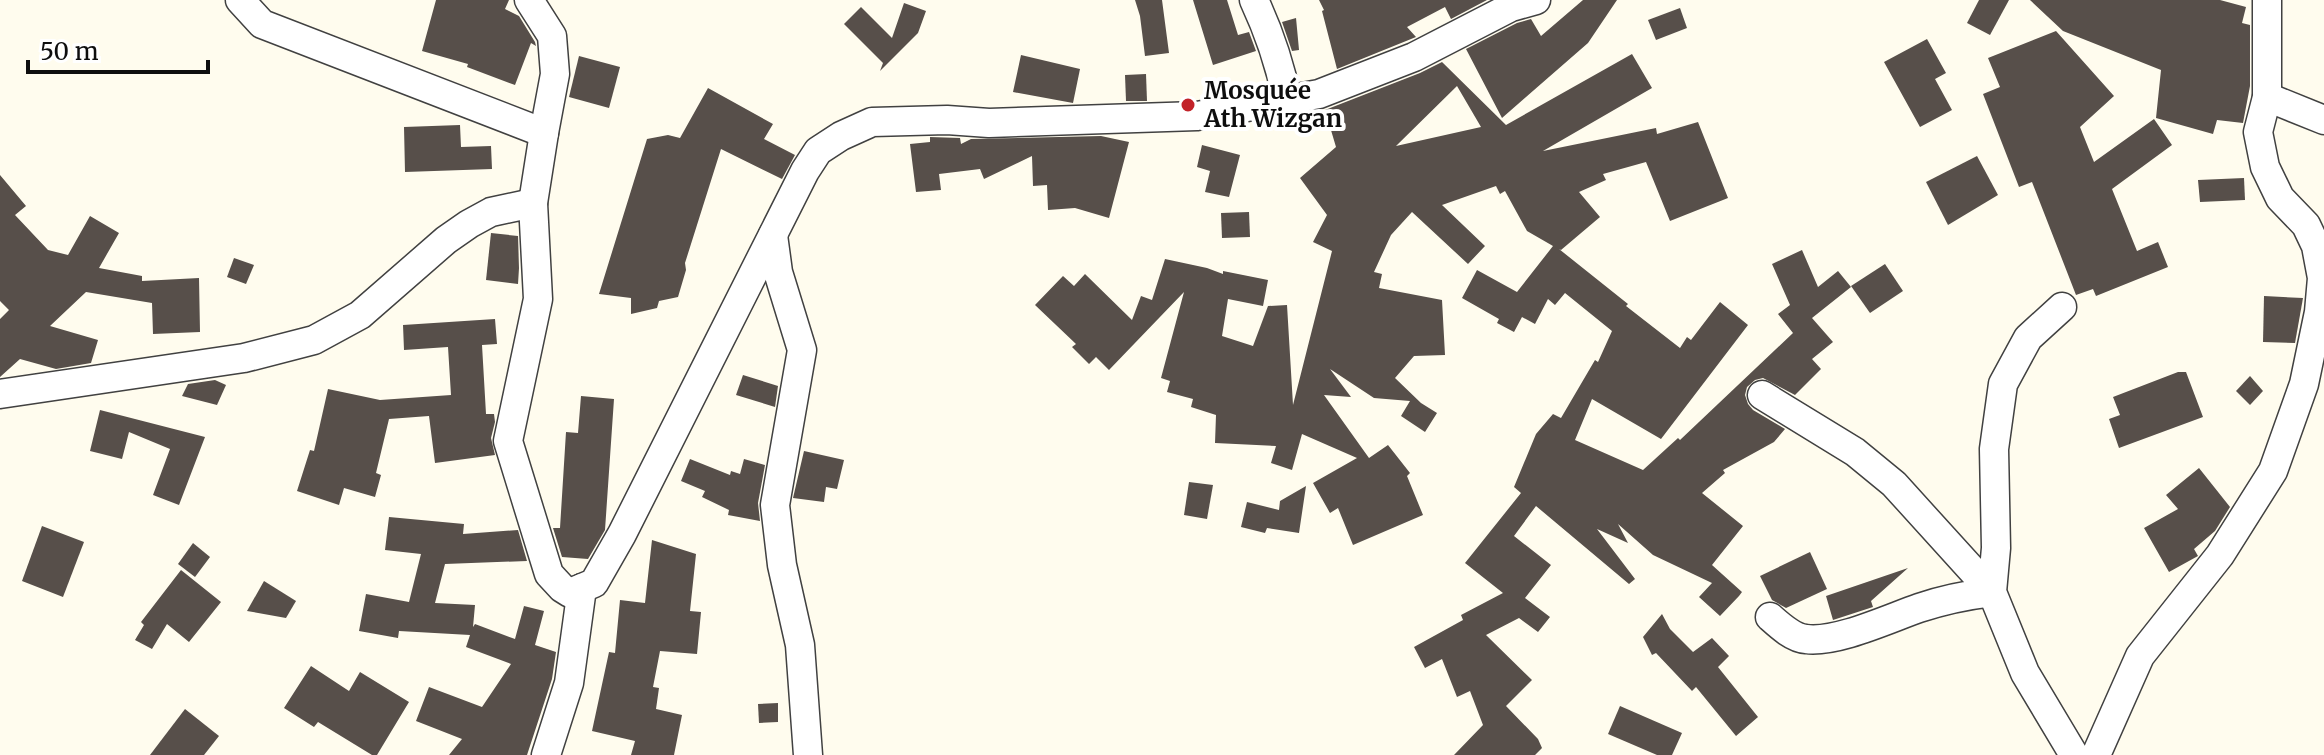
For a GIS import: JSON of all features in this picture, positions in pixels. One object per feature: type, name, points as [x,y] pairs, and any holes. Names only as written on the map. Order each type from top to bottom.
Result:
[{"type":"street","points":[[240,0],[262,24],[544,133]]},
{"type":"street","points":[[529,0],[552,36],[555,74],[533,203],[538,299],[508,441],[549,574],[570,593],[594,583],[622,534],[805,171],[818,151],[841,136],[872,122],[947,120],[1003,123],[1197,116],[1319,94],[1414,57],[1511,7],[1536,0]]},
{"type":"street","points":[[1254,0],[1281,68],[1287,100]]},
{"type":"street","points":[[2096,755],[2140,656],[2220,555],[2273,471],[2304,384],[2319,312],[2322,278],[2316,246],[2306,225],[2280,198],[2265,167],[2258,132],[2267,97],[2267,0]]},
{"type":"street","points":[[2267,97],[2324,120]]},
{"type":"street","points":[[0,394],[244,358],[314,340],[360,315],[446,240],[469,224],[491,212],[533,203]]},
{"type":"street","points":[[773,235],[778,272],[802,350],[775,505],[782,565],[800,645],[808,755]]},
{"type":"street","points":[[1992,592],[1996,548],[1994,449],[2003,384],[2028,338],[2062,307]]},
{"type":"street","points":[[1762,395],[1855,452],[1894,484],[1992,592],[2025,673],[2074,755]]},
{"type":"street","points":[[546,755],[569,683],[582,588]]},
{"type":"street","points":[[1770,617],[1787,631],[1804,639],[1823,639],[1947,600],[1992,592]]},
{"type":"building","points":[[436,0],[509,0],[505,9],[519,16],[536,46],[531,43],[515,85],[467,67],[468,64],[422,51]]},
{"type":"building","points":[[1135,0],[1162,0],[1169,53],[1145,56]]},
{"type":"building","points":[[1193,0],[1227,0],[1238,35],[1249,32],[1256,51],[1213,65]]},
{"type":"building","points":[[1319,0],[1487,0],[1451,19],[1445,7],[1407,27],[1416,37],[1337,69]]},
{"type":"building","points":[[1583,0],[1617,0],[1588,43],[1502,118],[1466,49],[1531,19],[1541,36]]},
{"type":"building","points":[[1979,0],[2009,0],[1990,35],[1967,23]]},
{"type":"building","points":[[2030,0],[2220,0],[2246,7],[2242,23],[2250,25],[2250,86],[2243,123],[2217,120],[2213,134],[2156,118],[2161,70],[2063,31]]},
{"type":"building","points":[[904,3],[926,11],[918,33],[880,71],[883,63],[844,24],[861,7],[892,38]]},
{"type":"building","points":[[1680,8],[1687,28],[1656,40],[1648,20]]},
{"type":"building","points":[[1296,18],[1299,50],[1292,51],[1282,22]]},
{"type":"building","points":[[2056,31],[2114,96],[2080,127],[2094,162],[2154,119],[2172,145],[2112,189],[2137,251],[2158,242],[2168,267],[2096,296],[2093,289],[2076,295],[2032,182],[2019,187],[1983,94],[2000,87],[1988,58]]},
{"type":"building","points":[[1927,39],[1946,73],[1935,79],[1952,110],[1920,127],[1884,62]]},
{"type":"building","points":[[1632,54],[1652,88],[1543,151],[1656,128],[1657,134],[1698,122],[1728,198],[1670,221],[1646,162],[1603,174],[1606,180],[1579,192],[1600,217],[1559,249],[1628,304],[1626,306],[1680,348],[1687,337],[1691,340],[1720,302],[1748,325],[1661,439],[1592,399],[1575,440],[1643,470],[1678,438],[1680,440],[1793,333],[1778,314],[1790,305],[1772,264],[1802,250],[1818,287],[1838,271],[1851,287],[1812,318],[1833,342],[1812,359],[1821,369],[1795,395],[1763,378],[1747,387],[1745,395],[1753,410],[1785,429],[1774,442],[1723,470],[1725,473],[1702,493],[1743,526],[1712,565],[1742,592],[1739,596],[1720,616],[1699,597],[1712,583],[1653,555],[1618,524],[1628,543],[1597,529],[1635,579],[1629,584],[1536,506],[1514,536],[1551,565],[1525,598],[1550,617],[1538,632],[1519,618],[1486,635],[1532,680],[1506,706],[1538,739],[1542,748],[1535,755],[1454,755],[1483,725],[1470,691],[1457,697],[1442,659],[1425,668],[1414,647],[1463,620],[1461,615],[1503,593],[1465,563],[1521,493],[1514,487],[1536,434],[1553,414],[1561,418],[1595,360],[1598,362],[1612,331],[1565,293],[1555,305],[1548,299],[1535,324],[1522,317],[1514,332],[1497,323],[1499,319],[1462,298],[1477,270],[1517,292],[1553,246],[1527,231],[1505,191],[1500,194],[1496,186],[1442,205],[1485,246],[1468,264],[1412,212],[1391,235],[1374,272],[1382,274],[1379,288],[1442,300],[1445,355],[1414,356],[1395,378],[1421,403],[1437,413],[1425,432],[1401,416],[1410,401],[1374,398],[1330,369],[1351,397],[1324,395],[1369,458],[1388,445],[1410,473],[1407,476],[1423,515],[1353,545],[1338,508],[1330,513],[1313,483],[1357,458],[1302,434],[1292,470],[1271,463],[1276,446],[1215,443],[1216,415],[1191,407],[1193,399],[1167,392],[1170,381],[1161,378],[1184,292],[1109,370],[1096,357],[1089,364],[1072,347],[1076,344],[1035,305],[1063,276],[1074,286],[1085,274],[1132,320],[1141,296],[1152,300],[1165,259],[1223,274],[1223,271],[1268,280],[1263,306],[1228,299],[1222,336],[1253,346],[1268,306],[1287,305],[1293,405],[1332,251],[1313,242],[1327,215],[1300,178],[1336,147],[1325,110],[1442,62],[1506,125]],"holes":[[[1457,86],[1481,127],[1396,146]]]},
{"type":"building","points":[[1021,55],[1080,69],[1073,103],[1013,92]]},
{"type":"building","points":[[579,56],[620,67],[609,108],[569,97]]},
{"type":"building","points":[[1146,74],[1147,101],[1126,101],[1125,75]]},
{"type":"building","points":[[708,88],[773,124],[764,139],[795,155],[782,179],[721,149],[685,263],[678,297],[659,301],[657,308],[631,314],[631,298],[599,294],[647,139],[668,135],[680,138]]},
{"type":"building","points":[[460,125],[461,147],[491,146],[492,169],[405,172],[404,127]]},
{"type":"building","points":[[1101,136],[1129,142],[1109,218],[1075,208],[1048,210],[1047,185],[1033,186],[1032,156],[984,179],[980,169],[939,174],[941,190],[916,192],[910,144],[930,142],[930,137],[960,138],[961,144],[971,139]]},
{"type":"building","points":[[1202,145],[1240,155],[1229,197],[1205,192],[1210,171],[1197,167]]},
{"type":"building","points":[[1977,156],[1998,195],[1948,225],[1926,182]]},
{"type":"building","points":[[0,175],[26,206],[15,215],[48,250],[68,255],[90,216],[119,233],[99,268],[142,276],[142,281],[199,278],[200,332],[153,334],[152,303],[86,292],[50,326],[98,340],[91,363],[56,369],[20,359],[0,377],[0,319],[9,310],[0,301]]},
{"type":"building","points":[[2244,178],[2245,200],[2200,202],[2198,180]]},
{"type":"building","points":[[1249,212],[1250,237],[1222,238],[1221,213]]},
{"type":"building","points":[[491,233],[518,236],[518,284],[486,280]]},
{"type":"building","points":[[234,258],[254,265],[246,284],[227,277]]},
{"type":"building","points":[[1885,264],[1903,291],[1870,313],[1851,286]]},
{"type":"building","points":[[2264,296],[2303,298],[2295,343],[2263,342]]},
{"type":"building","points":[[495,319],[497,344],[482,345],[486,414],[494,414],[491,438],[495,455],[435,463],[429,416],[389,419],[376,473],[381,475],[375,497],[344,488],[339,505],[297,491],[310,450],[314,451],[328,389],[380,400],[451,395],[448,347],[404,350],[403,325]]},
{"type":"building","points":[[2178,372],[2186,372],[2203,417],[2119,448],[2109,419],[2120,415],[2113,397]]},
{"type":"building","points":[[743,375],[778,386],[775,407],[736,395]]},
{"type":"building","points":[[2250,376],[2263,391],[2250,405],[2236,391]]},
{"type":"building","points":[[215,380],[226,385],[217,405],[182,396],[188,384]]},
{"type":"building","points":[[581,396],[614,399],[605,530],[588,559],[562,557],[553,528],[560,528],[566,432],[578,433]]},
{"type":"building","points":[[100,410],[205,437],[179,505],[153,495],[170,449],[129,432],[122,459],[90,451]]},
{"type":"building","points":[[804,451],[844,460],[837,489],[826,487],[824,502],[793,498]]},
{"type":"building","points":[[690,459],[730,475],[731,471],[740,474],[744,459],[765,465],[758,503],[760,521],[728,515],[729,510],[702,497],[705,491],[681,481]]},
{"type":"building","points":[[2199,468],[2230,507],[2215,531],[2194,549],[2198,556],[2169,572],[2144,528],[2178,509],[2166,495]]},
{"type":"building","points":[[1189,482],[1213,485],[1207,519],[1184,515]]},
{"type":"building","points":[[1306,486],[1299,533],[1267,528],[1265,533],[1241,527],[1247,502],[1279,510],[1280,501]]},
{"type":"building","points":[[389,517],[464,524],[463,534],[518,530],[527,561],[445,564],[435,603],[475,605],[473,627],[475,624],[515,639],[524,606],[544,611],[535,645],[556,652],[552,679],[527,755],[449,755],[462,739],[416,721],[429,687],[482,707],[511,664],[466,647],[470,635],[399,631],[398,638],[359,631],[366,594],[409,602],[421,554],[385,550]]},
{"type":"building","points":[[42,526],[84,542],[63,597],[22,581]]},
{"type":"building","points":[[652,540],[696,554],[690,611],[701,612],[697,654],[660,651],[653,687],[659,688],[656,709],[682,715],[674,755],[631,755],[635,741],[592,731],[609,652],[615,653],[620,600],[645,603]]},
{"type":"building","points":[[193,543],[210,557],[195,577],[178,564]]},
{"type":"building","points":[[1810,552],[1827,589],[1786,608],[1772,600],[1760,576]]},
{"type":"building","points":[[1908,568],[1871,601],[1873,607],[1833,620],[1826,596]]},
{"type":"building","points":[[181,570],[221,602],[189,642],[167,624],[152,649],[135,640],[144,625],[141,622]]},
{"type":"building","points":[[264,581],[296,601],[286,618],[247,611]]},
{"type":"building","points":[[1662,614],[1670,629],[1693,652],[1712,638],[1729,656],[1718,667],[1758,717],[1736,736],[1696,687],[1692,691],[1656,653],[1652,655],[1643,637]]},
{"type":"building","points":[[311,666],[349,691],[360,672],[409,702],[377,755],[372,755],[318,722],[314,727],[284,708]]},
{"type":"building","points":[[778,703],[778,722],[759,723],[758,704]]},
{"type":"building","points":[[1620,706],[1682,733],[1672,755],[1657,755],[1608,734]]},
{"type":"building","points":[[185,709],[219,736],[204,755],[150,755]]},
{"type":"place","name":"Mosquée Ath Wizgan","points":[[1188,105]]}]
